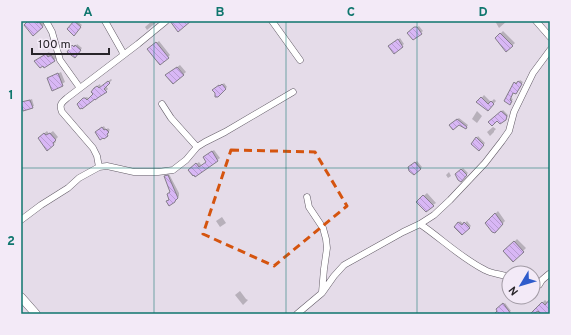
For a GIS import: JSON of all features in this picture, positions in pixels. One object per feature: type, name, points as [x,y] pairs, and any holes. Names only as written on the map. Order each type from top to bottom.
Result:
[{"type":"street","points":[[46,21],[52,32],[60,60],[80,88]]},
{"type":"street","points":[[105,21],[123,55]]},
{"type":"street","points":[[99,167],[97,156],[93,148],[62,112],[60,107],[64,101],[80,88],[166,21]]},
{"type":"street","points":[[272,21],[300,60]]},
{"type":"street","points":[[536,21],[550,37]]},
{"type":"street","points":[[297,314],[322,293],[344,265],[420,224],[434,215],[450,200],[485,163],[509,131],[514,112],[533,73],[550,50]]},
{"type":"street","points":[[21,220],[68,188],[79,178],[99,167],[107,166],[134,172],[158,172],[173,170],[186,160],[197,147],[293,92]]},
{"type":"street","points":[[162,104],[165,111],[197,147]]},
{"type":"street","points":[[307,197],[313,213],[323,228],[326,239],[327,248],[322,293]]},
{"type":"street","points":[[420,224],[477,265],[487,271],[501,274]]},
{"type":"street","points":[[541,282],[549,274]]},
{"type":"street","points":[[21,297],[36,314]]},
{"type":"highlighted area","points":[[231,150],[315,152],[347,206],[274,266],[203,234]]},
{"type":"building","points":[[28,21],[39,22],[43,27],[33,36],[24,25]]},
{"type":"building","points":[[74,21],[81,27],[74,36],[67,29]]},
{"type":"building","points":[[170,21],[191,21],[178,32]]},
{"type":"building","points":[[414,27],[417,27],[422,34],[413,40],[407,33]]},
{"type":"building","points":[[500,33],[513,46],[506,52],[495,38]]},
{"type":"building","points":[[398,39],[403,47],[394,54],[388,46]]},
{"type":"building","points":[[156,42],[169,58],[160,65],[147,49]]},
{"type":"building","points":[[72,45],[74,47],[75,45],[81,50],[75,58],[67,52]]},
{"type":"building","points":[[46,54],[48,57],[51,55],[55,61],[44,68],[43,66],[40,68],[34,61]]},
{"type":"building","points":[[177,67],[184,75],[173,84],[165,75]]},
{"type":"building","points":[[58,73],[63,86],[52,91],[47,78]]},
{"type":"building","points":[[108,81],[110,83],[104,89],[107,92],[80,109],[77,104],[83,98],[87,100],[93,94],[91,92],[94,88],[97,86],[99,88]]},
{"type":"building","points":[[518,81],[522,84],[516,94],[513,93],[510,100],[512,101],[510,105],[504,101],[514,82],[516,84]]},
{"type":"building","points":[[222,84],[226,89],[218,97],[215,97],[215,93],[212,90]]},
{"type":"building","points":[[481,97],[488,104],[491,101],[494,104],[488,111],[476,102]]},
{"type":"building","points":[[30,100],[33,108],[23,111],[21,102]]},
{"type":"building","points":[[501,111],[507,116],[506,120],[500,124],[497,121],[492,126],[488,122]]},
{"type":"building","points":[[457,119],[467,127],[466,129],[459,125],[453,130],[449,125]]},
{"type":"building","points":[[102,127],[104,130],[106,129],[109,132],[107,134],[108,136],[100,140],[95,132]]},
{"type":"building","points":[[44,133],[46,135],[50,133],[56,140],[53,143],[54,145],[47,151],[38,138]]},
{"type":"building","points":[[476,137],[484,145],[479,151],[471,144]]},
{"type":"building","points":[[212,151],[218,161],[195,177],[194,175],[193,176],[188,170],[196,163],[199,167],[206,162],[203,157]]},
{"type":"building","points":[[415,162],[421,169],[414,175],[409,171],[408,167]]},
{"type":"building","points":[[461,169],[467,175],[461,182],[455,174]]},
{"type":"building","points":[[168,175],[178,198],[169,206],[166,201],[169,200],[167,194],[170,192],[164,176]]},
{"type":"building","points":[[423,195],[434,206],[426,212],[416,202]]},
{"type":"building","points":[[495,213],[503,224],[495,233],[492,232],[485,223]]},
{"type":"building","points":[[458,222],[462,225],[464,222],[470,228],[462,235],[454,227]]},
{"type":"building","points":[[514,241],[524,252],[513,262],[503,251]]},
{"type":"building","points":[[550,299],[550,314],[541,314],[538,311],[530,314],[539,305],[541,305],[542,302],[545,305]]},
{"type":"building","points":[[501,305],[504,305],[511,314],[494,314],[497,311],[496,309]]}]
